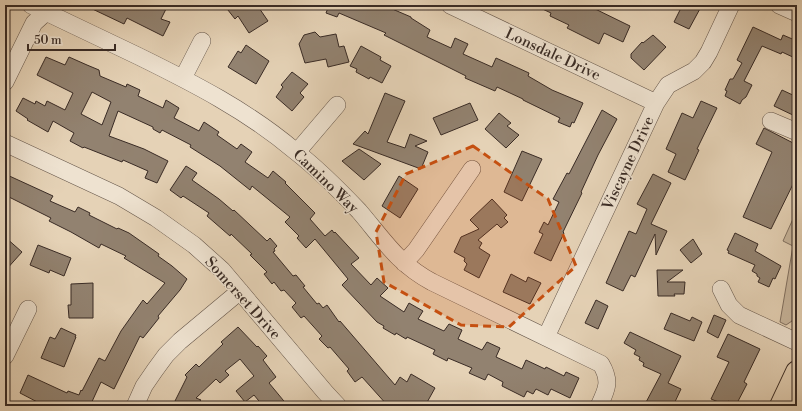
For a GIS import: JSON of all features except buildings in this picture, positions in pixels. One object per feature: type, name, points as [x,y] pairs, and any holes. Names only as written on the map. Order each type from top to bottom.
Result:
[{"type":"main road","points":[[782,406],[797,372]]},
{"type":"street","name":"Lonsdale Drive","points":[[450,5],[656,103]]},
{"type":"street","name":"Viscayne Drive","points":[[546,337],[656,103],[668,85],[694,70],[703,62],[731,5]]},
{"type":"street","points":[[779,5],[797,13]]},
{"type":"street","points":[[5,82],[34,23],[44,7]]},
{"type":"street","name":"Camino Way","points":[[44,7],[212,93],[271,130],[346,198],[386,246],[412,270],[432,282],[601,364],[608,381],[606,391],[599,406]]},
{"type":"street","points":[[183,78],[202,41]]},
{"type":"street","points":[[297,152],[337,105]]},
{"type":"street","points":[[771,121],[797,132]]},
{"type":"street","name":"Somerset Drive","points":[[5,143],[119,196],[156,218],[194,245],[222,270],[338,406]]},
{"type":"street","points":[[404,263],[416,250],[472,169]]},
{"type":"street","points":[[721,289],[728,305],[740,315],[797,342]]},
{"type":"street","points":[[135,406],[144,386],[166,354],[240,291]]},
{"type":"street","points":[[5,356],[28,309]]},
{"type":"highlighted area","points":[[473,146],[548,199],[576,266],[509,327],[461,325],[384,282],[376,232],[406,174]]},
{"type":"shaded area","points":[[797,210],[797,310],[792,321],[786,325],[780,322],[793,246],[783,241]]}]
